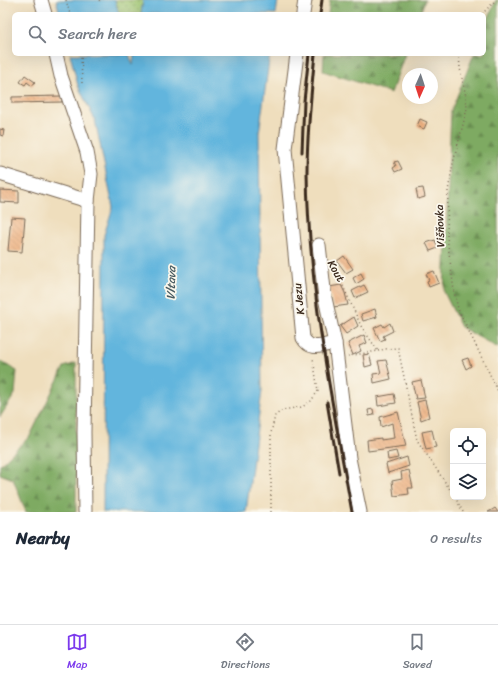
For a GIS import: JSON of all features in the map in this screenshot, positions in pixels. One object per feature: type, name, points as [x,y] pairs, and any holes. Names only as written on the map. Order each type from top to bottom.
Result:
[{"type":"street","points":[[41,0],[44,12]]},
{"type":"street","points":[[303,12],[305,0]]},
{"type":"street","points":[[57,56],[87,152],[91,174],[88,201],[84,432],[85,512]]},
{"type":"street","name":"K Jezu","points":[[297,56],[285,149],[303,338],[306,344],[311,347]]},
{"type":"street","points":[[0,174],[88,201]]},
{"type":"street","name":"Kout","points":[[319,245],[325,298],[335,343]]},
{"type":"street","points":[[311,347],[335,343],[349,458],[360,512]]},
{"type":"path","points":[[66,0],[69,12]]},
{"type":"path","points":[[484,12],[496,0]]},
{"type":"path","points":[[81,56],[82,84]]},
{"type":"path","name":"Višňovka","points":[[460,56],[460,68],[466,97],[466,109],[453,162],[448,191],[447,237],[454,291],[458,309],[498,391]]},
{"type":"path","name":"Kout","points":[[330,260],[334,265],[361,326],[378,351]]},
{"type":"path","points":[[271,512],[271,433],[274,416],[282,410],[302,407],[311,401],[318,391],[311,347]]},
{"type":"path","points":[[338,358],[398,348],[417,440],[450,490]]},
{"type":"path","points":[[457,500],[463,512]]},
{"type":"green space","points":[[115,0],[143,0],[141,12],[118,12]]},
{"type":"green space","points":[[330,0],[425,0],[421,12],[328,12]]},
{"type":"green space","points":[[496,0],[498,0],[498,348],[461,327],[444,292],[451,111],[473,56],[486,56],[486,24]]},
{"type":"green space","points":[[324,56],[404,56],[391,93],[323,71]]},
{"type":"green space","points":[[0,361],[17,371],[15,394],[0,417]]},
{"type":"green space","points":[[76,363],[76,512],[26,512],[13,479],[0,474],[0,465],[30,436],[64,367]]},
{"type":"water","points":[[56,0],[115,0],[118,12],[59,12]]},
{"type":"water","points":[[143,0],[278,0],[276,12],[141,12]]},
{"type":"water","name":"Vltava","points":[[70,56],[130,56],[133,65],[134,56],[270,56],[259,133],[262,391],[246,512],[103,512],[104,235],[113,207],[95,120],[78,86]]},
{"type":"building","points":[[25,75],[35,82],[32,86],[27,82],[25,85],[20,82]]},
{"type":"building","points":[[62,96],[62,102],[12,103],[12,97]]},
{"type":"building","points":[[420,119],[427,122],[424,129],[417,126]]},
{"type":"building","points":[[0,129],[4,130],[3,136],[0,135]]},
{"type":"building","points":[[398,161],[402,169],[395,172],[393,168],[396,166],[394,162]]},
{"type":"building","points":[[423,188],[425,197],[418,199],[416,189]]},
{"type":"building","points":[[0,190],[19,191],[19,203],[0,202]]},
{"type":"building","points":[[11,217],[25,218],[22,252],[8,251]]},
{"type":"building","points":[[435,240],[438,248],[430,251],[426,243]]},
{"type":"building","points":[[344,256],[353,269],[346,273],[337,261]]},
{"type":"building","points":[[434,271],[439,283],[429,287],[427,281],[429,280],[426,274]]},
{"type":"building","points":[[361,273],[364,279],[356,284],[353,278]]},
{"type":"building","points":[[341,285],[348,305],[333,307],[329,287]]},
{"type":"building","points":[[364,285],[368,292],[355,298],[352,291]]},
{"type":"building","points":[[375,309],[377,317],[363,321],[361,314]]},
{"type":"building","points":[[354,317],[358,326],[346,334],[340,326]]},
{"type":"building","points":[[390,323],[393,331],[383,336],[385,339],[380,341],[374,328],[382,324],[384,327]]},
{"type":"building","points":[[364,335],[367,343],[359,346],[361,351],[353,355],[348,343]]},
{"type":"building","points":[[369,354],[372,365],[365,367],[363,355]]},
{"type":"building","points":[[468,358],[471,366],[466,369],[462,360]]},
{"type":"building","points":[[386,360],[391,379],[374,383],[373,374],[381,373],[378,361]]},
{"type":"building","points":[[421,380],[425,398],[416,399],[412,382]]},
{"type":"building","points":[[394,394],[396,403],[378,406],[377,397]]},
{"type":"building","points":[[425,400],[429,417],[421,420],[417,402]]},
{"type":"building","points":[[373,409],[374,415],[369,416],[368,410]]},
{"type":"building","points":[[398,412],[406,446],[368,451],[367,440],[394,438],[392,423],[381,427],[380,417]]},
{"type":"building","points":[[432,430],[436,447],[426,449],[422,432]]},
{"type":"building","points":[[396,451],[398,458],[388,460],[387,453]]},
{"type":"building","points":[[407,457],[409,466],[388,473],[386,464]]},
{"type":"building","points":[[409,470],[413,488],[408,488],[409,494],[394,496],[392,481],[402,479],[401,472]]},
{"type":"building","points":[[495,508],[498,512],[488,512],[492,510]]},
{"type":"railway","points":[[320,12],[322,0]]},
{"type":"railway","points":[[302,152],[304,101],[309,56]]},
{"type":"railway","points":[[315,56],[307,157],[308,215],[316,301],[322,343],[352,512]]},
{"type":"railway","points":[[327,402],[339,473]]}]
